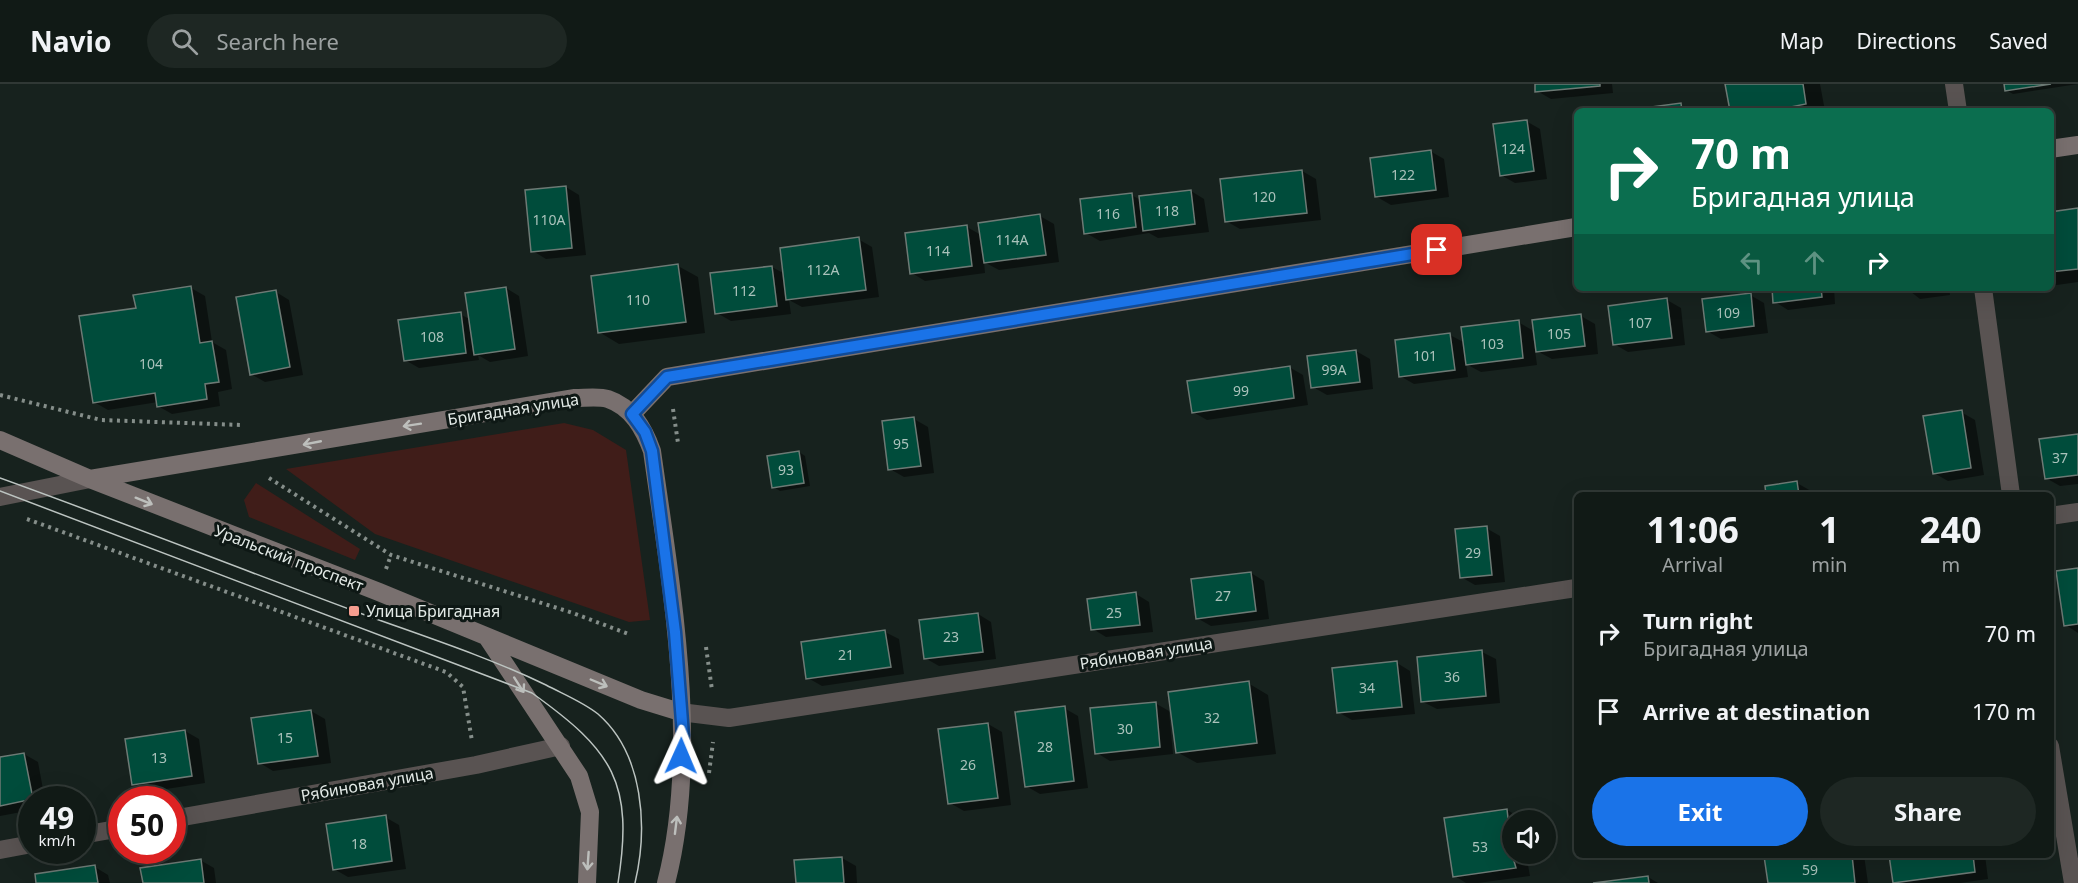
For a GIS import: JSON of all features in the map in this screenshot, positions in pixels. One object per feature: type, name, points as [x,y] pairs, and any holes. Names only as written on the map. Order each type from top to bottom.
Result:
[{"type":"main road","points":[[2054,148],[2078,145]]},
{"type":"main road","points":[[666,883],[679,798],[683,735],[675,632],[652,451],[645,432],[632,414],[667,377],[1574,227]]},
{"type":"main road","name":"Бригадная улица","points":[[90,479],[575,398],[607,399],[632,414]]},
{"type":"main road","name":"Уральский проспект","points":[[0,440],[90,479],[641,700],[680,712]]},
{"type":"main road","points":[[487,637],[579,776],[590,812],[587,883]]},
{"type":"street","points":[[1954,84],[1958,108]]},
{"type":"street","points":[[1983,291],[2011,492]]},
{"type":"street","name":"Бригадная улица","points":[[0,497],[90,479]]},
{"type":"street","points":[[2054,515],[2078,512]]},
{"type":"street","name":"Рябиновая улица","points":[[680,712],[716,718],[1574,588]]},
{"type":"street","name":"Рябиновая улица","points":[[186,817],[476,765],[561,746]]},
{"type":"street","points":[[2054,770],[2073,883]]},
{"type":"street","points":[[0,850],[18,847]]},
{"type":"path","points":[[0,395],[101,420],[249,426]]},
{"type":"path","points":[[269,478],[391,555],[573,613],[631,635]]},
{"type":"path","points":[[21,516],[446,672],[463,687],[476,765]]},
{"type":"shaded area","points":[[564,423],[593,430],[626,450],[650,620],[629,622],[375,534],[286,469]]},
{"type":"shaded area","points":[[256,483],[360,549],[355,560],[249,517],[244,500]]},
{"type":"building","points":[[1535,84],[1600,84],[1600,86],[1535,92]]},
{"type":"building","points":[[1725,84],[1803,84],[1806,104],[1785,108],[1729,108]]},
{"type":"building","points":[[2004,84],[2051,84],[2005,91]]},
{"type":"building","points":[[1681,103],[1682,108],[1644,108]]},
{"type":"building","points":[[1527,120],[1534,171],[1500,176],[1493,124]]},
{"type":"building","points":[[1431,150],[1436,190],[1375,197],[1370,158]]},
{"type":"building","points":[[1302,170],[1307,213],[1225,222],[1220,179]]},
{"type":"building","points":[[566,186],[572,248],[531,252],[525,190]]},
{"type":"building","points":[[1191,190],[1195,224],[1143,231],[1139,196]]},
{"type":"building","points":[[1132,193],[1136,227],[1084,234],[1080,199]]},
{"type":"building","points":[[2078,208],[2078,269],[2054,272],[2054,211]]},
{"type":"building","points":[[1040,214],[1046,255],[984,263],[978,223]]},
{"type":"building","points":[[967,225],[972,266],[910,274],[905,233]]},
{"type":"building","points":[[859,237],[866,290],[786,300],[780,248]]},
{"type":"building","points":[[678,264],[686,322],[598,333],[591,276]]},
{"type":"building","points":[[772,266],[777,306],[715,314],[710,273]]},
{"type":"building","points":[[191,286],[200,343],[212,341],[219,382],[205,384],[207,399],[157,407],[155,393],[93,403],[79,316],[136,308],[133,295]]},
{"type":"building","points":[[506,287],[515,349],[474,355],[465,293]]},
{"type":"building","points":[[276,290],[290,367],[250,375],[236,297]]},
{"type":"building","points":[[1772,291],[1821,291],[1822,297],[1773,303]]},
{"type":"building","points":[[1751,293],[1754,326],[1706,332],[1702,299]]},
{"type":"building","points":[[1667,298],[1672,338],[1613,345],[1608,306]]},
{"type":"building","points":[[461,312],[466,353],[404,361],[398,320]]},
{"type":"building","points":[[1581,314],[1585,346],[1536,352],[1532,320]]},
{"type":"building","points":[[1519,320],[1523,358],[1466,365],[1461,327]]},
{"type":"building","points":[[1450,333],[1455,370],[1399,377],[1395,340]]},
{"type":"building","points":[[1356,350],[1360,382],[1311,388],[1307,356]]},
{"type":"building","points":[[1290,366],[1294,398],[1192,413],[1187,381]]},
{"type":"building","points":[[1962,410],[1971,468],[1933,474],[1923,416]]},
{"type":"building","points":[[914,417],[921,466],[888,470],[882,421]]},
{"type":"building","points":[[2078,434],[2078,475],[2045,479],[2039,439]]},
{"type":"building","points":[[799,451],[804,483],[772,488],[767,456]]},
{"type":"building","points":[[1797,481],[1799,492],[1766,492],[1765,486]]},
{"type":"building","points":[[1487,526],[1492,575],[1460,578],[1455,529]]},
{"type":"building","points":[[2078,568],[2078,624],[2064,626],[2056,571]]},
{"type":"building","points":[[1251,572],[1256,611],[1196,619],[1191,579]]},
{"type":"building","points":[[1136,592],[1140,625],[1091,630],[1087,599]]},
{"type":"building","points":[[978,613],[983,652],[924,659],[919,620]]},
{"type":"building","points":[[885,630],[891,667],[806,679],[801,642]]},
{"type":"building","points":[[1482,650],[1486,696],[1421,702],[1417,657]]},
{"type":"building","points":[[1397,661],[1402,707],[1337,713],[1332,668]]},
{"type":"building","points":[[1249,681],[1257,743],[1176,753],[1168,692]]},
{"type":"building","points":[[1156,702],[1160,747],[1095,754],[1090,708]]},
{"type":"building","points":[[1065,706],[1074,781],[1025,787],[1015,712]]},
{"type":"building","points":[[311,710],[318,756],[258,764],[251,718]]},
{"type":"building","points":[[988,723],[998,798],[948,804],[938,729]]},
{"type":"building","points":[[185,730],[192,776],[132,785],[125,739]]},
{"type":"building","points":[[24,753],[30,786],[18,786],[18,802],[0,806],[0,757]]},
{"type":"building","points":[[1507,809],[1502,810],[1502,864],[1515,864],[1516,868],[1453,877],[1444,818]]},
{"type":"building","points":[[386,815],[392,861],[333,870],[326,824]]},
{"type":"building","points":[[842,857],[844,883],[796,883],[794,860]]},
{"type":"building","points":[[1764,858],[1852,858],[1855,883],[1768,883]]},
{"type":"building","points":[[1889,858],[1973,858],[1975,872],[1893,883]]},
{"type":"building","points":[[201,859],[204,883],[143,883],[140,868],[186,864],[186,861]]},
{"type":"building","points":[[95,865],[98,883],[36,883],[35,874]]},
{"type":"building","points":[[1648,876],[1649,883],[1593,883]]},
{"type":"tram line","points":[[0,478],[479,656],[546,685],[586,706],[598,714],[613,730],[625,750],[633,771],[639,793],[641,816],[639,862],[635,883]]},
{"type":"tram line","points":[[0,491],[532,693],[582,733],[599,752],[611,772],[619,794],[623,819],[618,883]]},
{"type":"place","name":"Улица Бригадная","points":[[354,611]]},
{"type":"route","points":[[681,756],[683,735],[675,632],[652,451],[645,432],[632,414],[667,377],[1437,250]]}]
